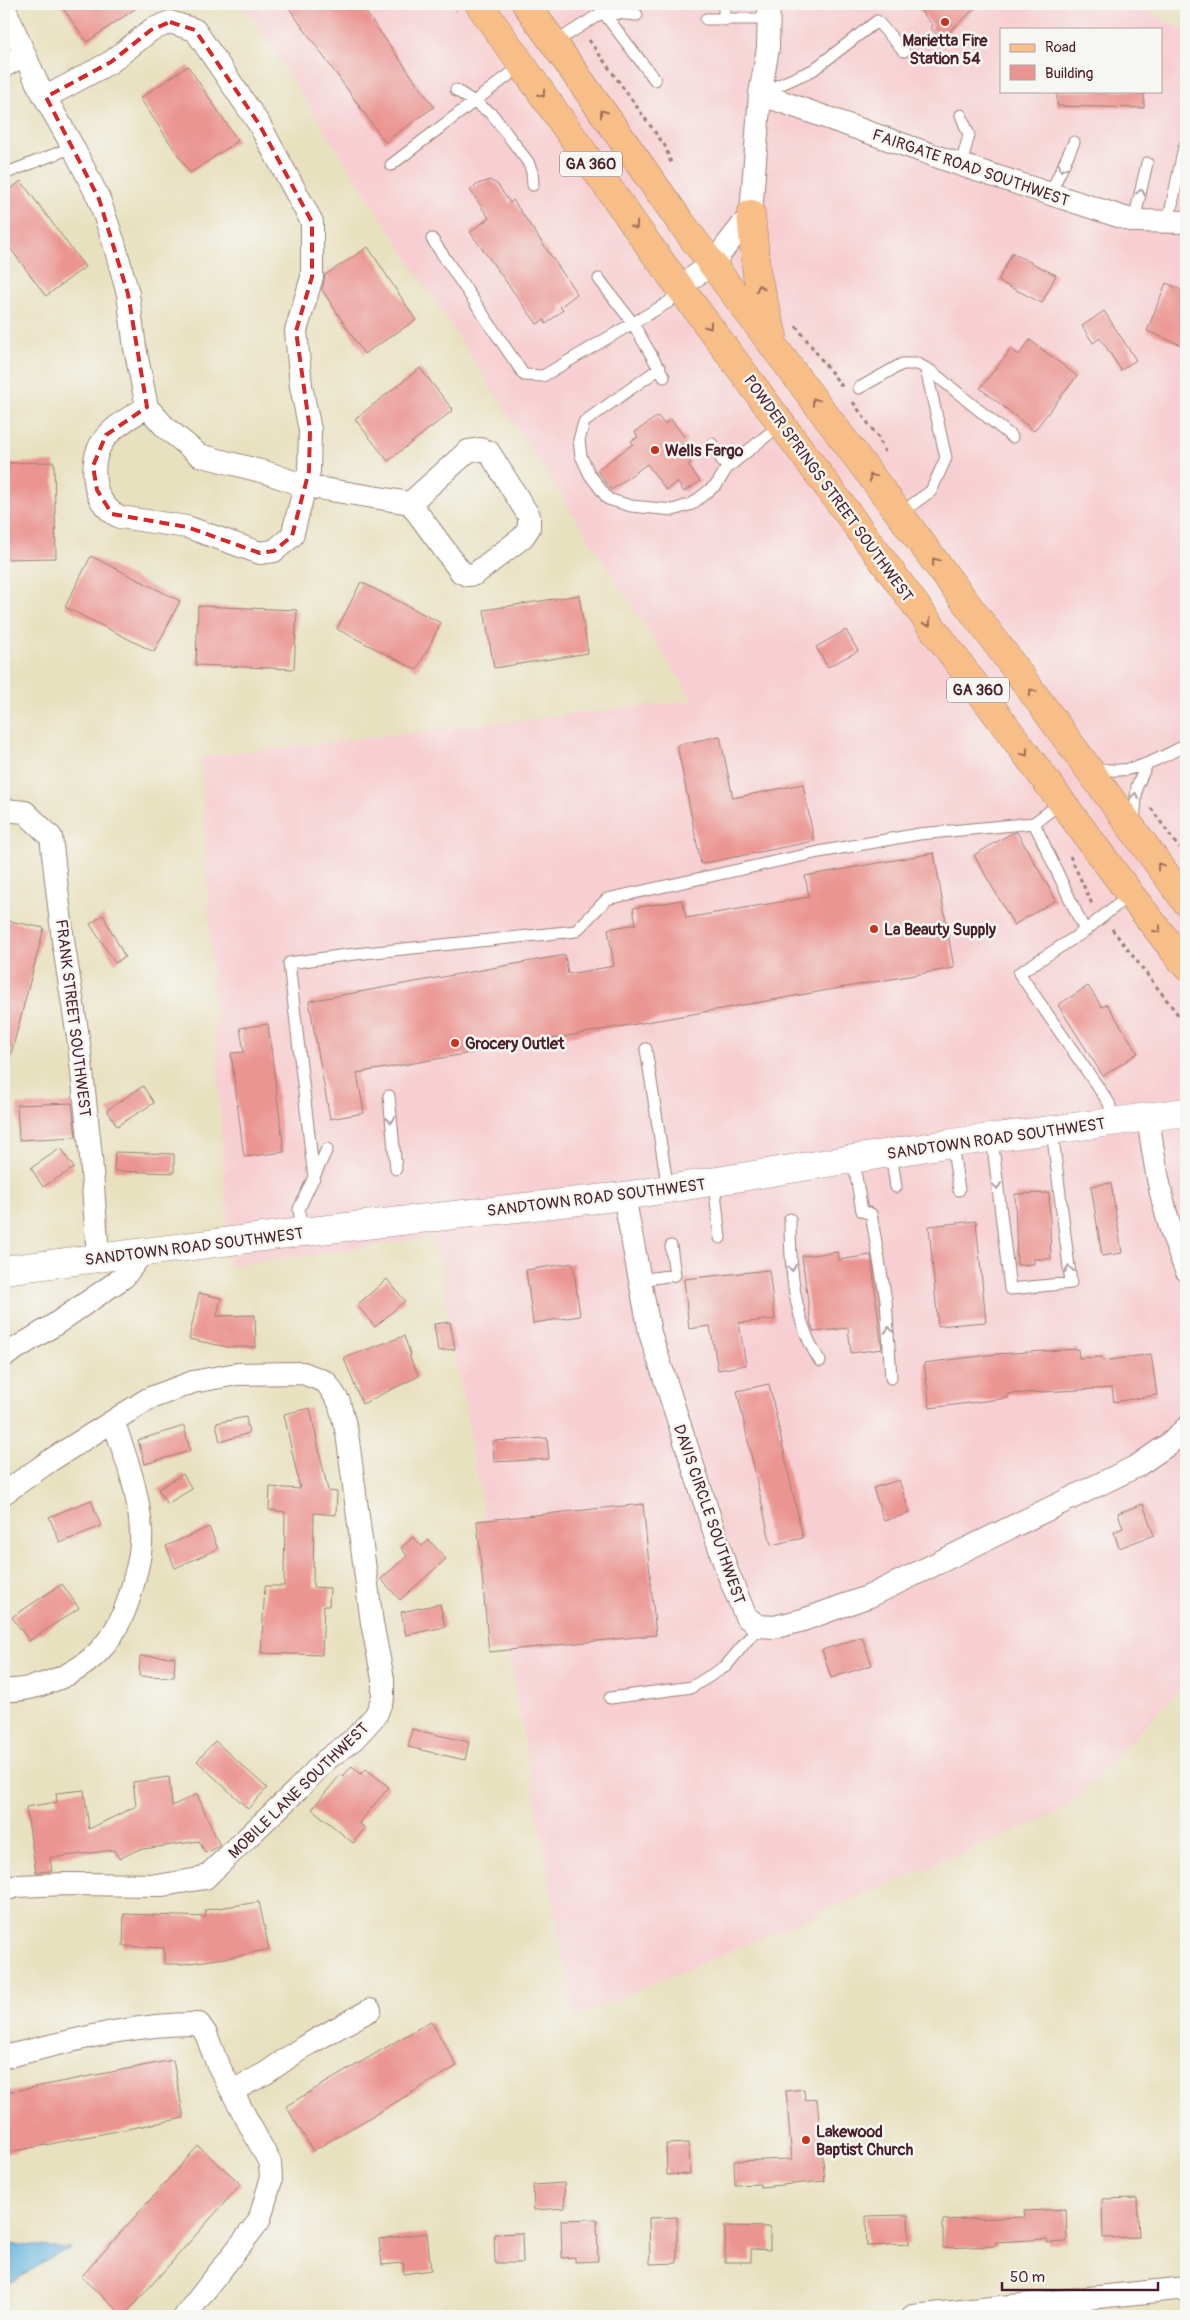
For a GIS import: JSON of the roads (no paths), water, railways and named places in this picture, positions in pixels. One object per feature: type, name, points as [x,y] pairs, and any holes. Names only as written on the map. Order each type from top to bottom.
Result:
[{"type":"main road","name":"POWDER SPRINGS STREET SOUTHWEST","points":[[479,4],[650,246],[1130,894],[1186,966]]},
{"type":"main road","name":"GA 360","points":[[526,4],[712,264],[1186,902]]},
{"type":"main road","points":[[751,214],[757,276],[778,352]]},
{"type":"street","points":[[4,6],[37,83],[73,147],[99,199],[114,243],[128,294],[135,348],[147,407],[165,427],[199,455],[268,473],[305,486],[410,503],[461,572],[467,575],[475,574],[523,537],[529,528],[529,516],[489,452],[480,449],[468,451],[410,503]]},
{"type":"street","points":[[680,286],[712,264],[751,214],[760,94],[768,48],[769,11]]},
{"type":"street","points":[[46,97],[111,62],[151,30],[170,22],[195,30],[259,124],[312,222],[312,277],[296,331],[301,386],[310,430],[309,471],[292,536],[274,551],[260,553],[187,527],[120,517],[112,514],[101,501],[97,490],[93,466],[97,450],[116,425],[147,407]]},
{"type":"street","points":[[4,66],[24,55]]},
{"type":"street","name":"FAIRGATE ROAD SOUTHWEST","points":[[760,94],[961,164],[1134,221],[1177,222]]},
{"type":"street","name":"FRANK STREET SOUTHWEST","points":[[4,810],[25,812],[51,837],[63,940],[80,1053],[91,1157],[98,1257]]},
{"type":"street","name":"SANDTOWN ROAD SOUTHWEST","points":[[4,1270],[302,1232],[624,1196],[952,1143],[1186,1112]]},
{"type":"street","points":[[1148,1117],[1157,1184],[1184,1257]]},
{"type":"street","name":"DAVIS CIRCLE SOUTHWEST","points":[[624,1196],[650,1333],[727,1571],[746,1616],[759,1626]]},
{"type":"street","points":[[4,1356],[54,1325],[124,1277],[144,1251]]},
{"type":"street","name":"MOBILE LANE SOUTHWEST","points":[[4,1890],[17,1886],[67,1884],[163,1885],[205,1878],[298,1790],[326,1760],[354,1739],[376,1715],[383,1697],[383,1678],[372,1624],[347,1433],[339,1402],[326,1382],[303,1373],[237,1374],[193,1382],[148,1399],[113,1421]]},
{"type":"street","points":[[4,1494],[51,1460],[113,1421],[133,1478],[142,1533],[138,1563],[125,1614],[111,1638],[94,1657],[78,1670],[43,1685],[4,1690]]},
{"type":"street","points":[[759,1626],[775,1627],[803,1620],[870,1596],[1137,1466],[1169,1444],[1185,1437]]},
{"type":"street","points":[[232,2091],[266,2073],[305,2046],[370,2010]]},
{"type":"street","points":[[4,2057],[110,2032],[182,2024],[199,2024],[206,2034],[217,2063],[270,2163],[271,2180],[259,2221],[185,2316]]},
{"type":"street","points":[[913,2316],[1186,2288]]},
{"type":"lane","points":[[724,4],[724,20]]},
{"type":"lane","points":[[557,47],[603,8]]},
{"type":"lane","points":[[603,8],[637,15]]},
{"type":"lane","points":[[603,8],[656,80]]},
{"type":"lane","points":[[706,19],[724,20],[769,11]]},
{"type":"lane","points":[[760,94],[813,70],[877,21],[904,51]]},
{"type":"lane","points":[[391,165],[473,101],[522,66]]},
{"type":"lane","points":[[456,90],[492,114],[522,152],[532,172],[533,185]]},
{"type":"lane","points":[[961,115],[969,135],[961,164]]},
{"type":"lane","points":[[1050,194],[1074,142]]},
{"type":"lane","points":[[4,174],[73,147]]},
{"type":"lane","points":[[1177,222],[1184,148]]},
{"type":"lane","points":[[1134,221],[1147,163]]},
{"type":"lane","points":[[432,239],[524,375],[543,376],[669,302],[680,286]]},
{"type":"lane","points":[[599,279],[632,322],[662,372],[584,422],[579,440],[582,456],[590,474],[608,500],[631,506],[673,510],[692,504],[717,484],[727,468],[781,424]]},
{"type":"lane","points":[[859,388],[902,364],[918,364],[1012,438]]},
{"type":"lane","points":[[899,514],[931,491],[946,458],[926,369]]},
{"type":"lane","points":[[712,444],[727,468]]},
{"type":"lane","points":[[1085,764],[1102,770],[1125,770],[1147,764],[1186,745]]},
{"type":"lane","points":[[1134,830],[1136,786],[1147,764]]},
{"type":"lane","points":[[314,1178],[289,963],[346,955],[576,931],[607,899],[819,852],[919,834],[1034,823],[1062,802]]},
{"type":"lane","points":[[1034,823],[1085,930]]},
{"type":"lane","points":[[1114,1122],[1109,1103],[1019,973],[1085,930],[1130,894]]},
{"type":"lane","points":[[646,1049],[668,1190]]},
{"type":"lane","points":[[388,1096],[396,1169]]},
{"type":"lane","points":[[992,1138],[1010,1290],[1071,1283],[1052,1130]]},
{"type":"lane","points":[[952,1143],[959,1190]]},
{"type":"lane","points":[[302,1232],[299,1209],[327,1149]]},
{"type":"lane","points":[[891,1153],[896,1187]]},
{"type":"lane","points":[[853,1159],[862,1211],[871,1214],[886,1300],[892,1378]]},
{"type":"lane","points":[[714,1182],[720,1238]]},
{"type":"lane","points":[[790,1219],[790,1261],[802,1322],[820,1361]]},
{"type":"lane","points":[[640,1280],[675,1275],[671,1246]]},
{"type":"lane","points":[[610,1698],[692,1687],[726,1666],[759,1626]]},
{"type":"water","points":[[4,2244],[71,2248],[54,2256],[4,2287]]},
{"type":"place","name":"Marietta Fire Station 54","points":[[945,22]]},
{"type":"place","name":"Wells Fargo","points":[[655,450]]},
{"type":"place","name":"La Beauty Supply","points":[[874,929]]},
{"type":"place","name":"Grocery Outlet","points":[[455,1043]]},
{"type":"place","name":"Lakewood Baptist Church","points":[[806,2140]]}]
